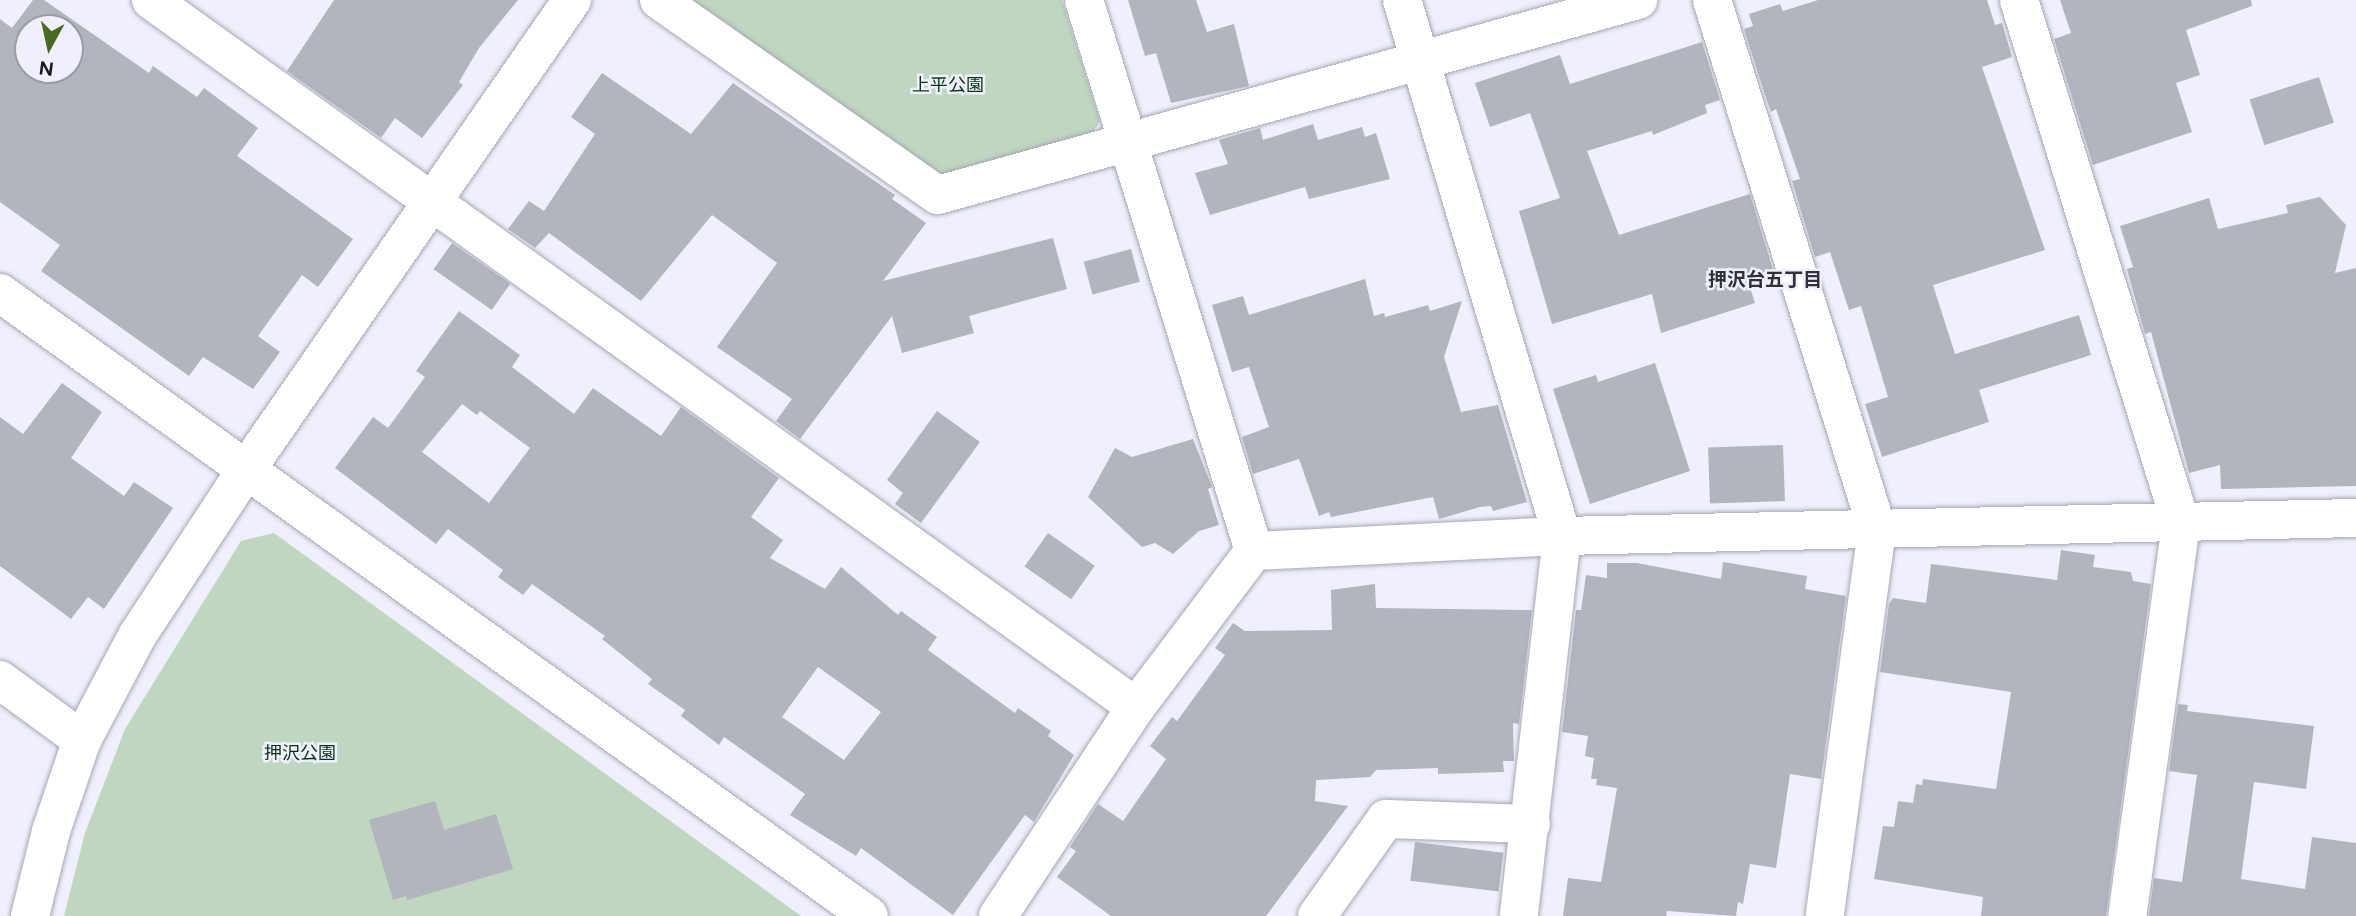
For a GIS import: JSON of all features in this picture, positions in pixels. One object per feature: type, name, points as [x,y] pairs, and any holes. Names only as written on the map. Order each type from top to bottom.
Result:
[{"type":"street","points":[[151,0],[1136,707]]},
{"type":"street","points":[[30,916],[51,831],[82,740],[137,636],[246,470],[435,204],[572,0]]},
{"type":"street","points":[[659,0],[938,195],[1421,58],[1638,0]]},
{"type":"street","points":[[1084,0],[1130,141],[1254,551]]},
{"type":"street","points":[[1402,0],[1562,537],[1519,916]]},
{"type":"street","points":[[1712,0],[1877,528],[1825,916]]},
{"type":"street","points":[[2019,0],[2181,524],[2127,916]]},
{"type":"street","points":[[0,293],[869,916]]},
{"type":"street","points":[[1254,551],[1562,537],[2356,518]]},
{"type":"street","points":[[998,916],[1136,707],[1254,551]]},
{"type":"street","points":[[0,680],[82,740]]},
{"type":"street","points":[[1317,916],[1386,819],[1531,824]]},
{"type":"green space","name":"上平公園","points":[[684,0],[1062,0],[1100,121],[1093,133],[938,177]]},
{"type":"green space","name":"押沢公園","points":[[274,533],[801,916],[64,916],[85,833],[125,729],[241,541]]},
{"type":"building","points":[[33,0],[44,0],[64,14],[22,14]]},
{"type":"building","points":[[334,0],[518,0],[479,48],[459,82],[463,85],[422,138],[395,118],[381,138],[287,71]]},
{"type":"building","points":[[1128,0],[1196,0],[1207,32],[1234,24],[1249,86],[1171,103],[1156,53],[1145,56]]},
{"type":"building","points":[[1818,0],[1987,0],[1995,25],[2002,23],[2012,57],[1982,67],[2045,250],[1933,285],[1955,354],[2079,315],[2091,355],[1979,390],[1989,422],[1882,457],[1865,404],[1888,397],[1861,306],[1849,310],[1830,252],[1815,257],[1792,181],[1800,179],[1776,109],[1771,112],[1744,29],[1753,26],[1749,14],[1780,4],[1783,11]]},
{"type":"building","points":[[2060,0],[2251,0],[2252,6],[2186,30],[2200,75],[2176,83],[2192,132],[2093,165],[2054,39],[2071,33]]},
{"type":"building","points":[[0,19],[12,28],[14,25],[14,84],[84,84],[84,28],[149,73],[153,66],[197,97],[204,88],[258,128],[237,156],[353,239],[318,287],[302,275],[258,336],[280,352],[253,389],[203,357],[189,376],[41,271],[60,245],[0,202]]},
{"type":"building","points":[[1702,42],[1720,100],[1705,105],[1707,113],[1653,135],[1652,131],[1587,151],[1619,235],[1750,194],[1773,270],[1747,278],[1755,303],[1661,333],[1652,294],[1552,324],[1519,211],[1560,198],[1530,113],[1490,127],[1475,83],[1560,55],[1570,84]]},
{"type":"building","points":[[602,73],[691,134],[733,83],[895,195],[892,199],[926,223],[883,281],[1053,238],[1067,289],[969,316],[974,333],[902,353],[892,316],[800,439],[776,421],[792,399],[717,347],[777,263],[712,215],[641,301],[549,233],[535,248],[508,229],[529,201],[544,211],[595,134],[571,117]]},
{"type":"building","points":[[2319,77],[2334,123],[2264,145],[2250,100]]},
{"type":"building","points":[[1313,124],[1318,140],[1362,127],[1365,137],[1376,133],[1390,179],[1309,199],[1305,187],[1210,215],[1195,173],[1228,164],[1219,140],[1260,128],[1263,140]]},
{"type":"building","points":[[2320,197],[2346,225],[2335,273],[2356,268],[2356,486],[2221,489],[2220,465],[2189,473],[2151,332],[2145,334],[2127,269],[2133,267],[2120,226],[2209,198],[2218,229],[2288,213],[2286,205]]},
{"type":"building","points":[[452,243],[510,284],[492,310],[434,269]]},
{"type":"building","points":[[1131,249],[1140,282],[1092,295],[1084,262]]},
{"type":"building","points":[[1365,279],[1374,316],[1384,313],[1385,317],[1428,305],[1430,311],[1462,301],[1444,357],[1461,412],[1498,405],[1527,502],[1493,511],[1491,506],[1480,507],[1439,519],[1433,497],[1331,517],[1329,512],[1319,516],[1299,459],[1253,474],[1242,437],[1269,427],[1249,367],[1232,372],[1212,305],[1243,296],[1249,315]]},
{"type":"building","points":[[459,311],[520,355],[512,367],[574,414],[593,388],[661,436],[681,407],[779,478],[751,517],[783,540],[770,558],[825,589],[841,567],[898,615],[901,611],[937,637],[928,650],[1015,713],[1018,708],[1051,731],[1048,736],[1074,755],[1034,822],[1025,815],[953,915],[861,848],[856,856],[790,815],[805,794],[724,737],[719,745],[681,716],[685,710],[648,684],[652,679],[602,639],[605,636],[532,584],[523,595],[498,577],[503,570],[448,529],[436,544],[335,468],[373,417],[388,428],[425,377],[416,371]],"holes":[[[462,404],[477,415],[480,411],[530,448],[489,503],[422,452]],[[818,667],[881,712],[844,760],[782,717]]]},
{"type":"building","points":[[1655,363],[1690,471],[1590,504],[1553,389],[1596,375],[1598,382]]},
{"type":"building","points":[[62,383],[102,412],[71,458],[124,496],[134,482],[173,508],[104,609],[88,597],[71,619],[0,566],[0,417],[23,434]]},
{"type":"building","points":[[937,411],[980,442],[921,523],[895,504],[903,493],[887,480]]},
{"type":"building","points":[[1193,439],[1212,487],[1208,489],[1219,525],[1199,531],[1173,554],[1155,543],[1142,547],[1088,497],[1115,448],[1132,457]]},
{"type":"building","points":[[1783,445],[1785,501],[1710,504],[1708,448]]},
{"type":"building","points":[[1048,533],[1095,566],[1071,599],[1024,567]]},
{"type":"building","points":[[2061,550],[2095,555],[2093,567],[2131,572],[2133,581],[2151,584],[2106,916],[1981,916],[1983,897],[1874,879],[1883,826],[1894,827],[1898,801],[1913,803],[1916,784],[1922,785],[1923,779],[1996,789],[2011,692],[1880,672],[1889,604],[1893,598],[1926,603],[1931,564],[2057,580]]},
{"type":"building","points":[[1723,562],[1807,576],[1805,589],[1846,596],[1821,779],[1790,774],[1776,868],[1750,864],[1743,904],[1738,902],[1736,916],[1667,911],[1666,916],[1563,916],[1568,878],[1601,882],[1617,788],[1596,785],[1597,779],[1591,779],[1594,758],[1585,756],[1588,736],[1562,732],[1576,610],[1581,610],[1586,575],[1607,578],[1607,563],[1637,563],[1721,579]]},
{"type":"building","points":[[1375,584],[1376,608],[1532,610],[1519,724],[1513,723],[1514,761],[1503,761],[1504,772],[1438,774],[1438,768],[1376,770],[1370,777],[1316,780],[1315,801],[1348,806],[1266,916],[1111,916],[1057,877],[1076,851],[1070,847],[1098,804],[1123,821],[1166,759],[1150,746],[1172,717],[1177,721],[1225,655],[1215,648],[1233,623],[1245,631],[1332,630],[1331,590]]},
{"type":"building","points":[[2178,704],[2188,705],[2187,711],[2314,726],[2306,789],[2254,782],[2241,879],[2305,889],[2312,837],[2356,843],[2356,916],[2149,916],[2154,878],[2182,882],[2197,775],[2169,771]]},
{"type":"building","points":[[435,801],[444,830],[496,814],[513,869],[407,900],[406,896],[393,900],[369,820]]},
{"type":"building","points":[[1415,842],[1503,853],[1499,892],[1410,881]]},
{"type":"district","name":"押沢台五丁目","points":[[1765,280]]}]
